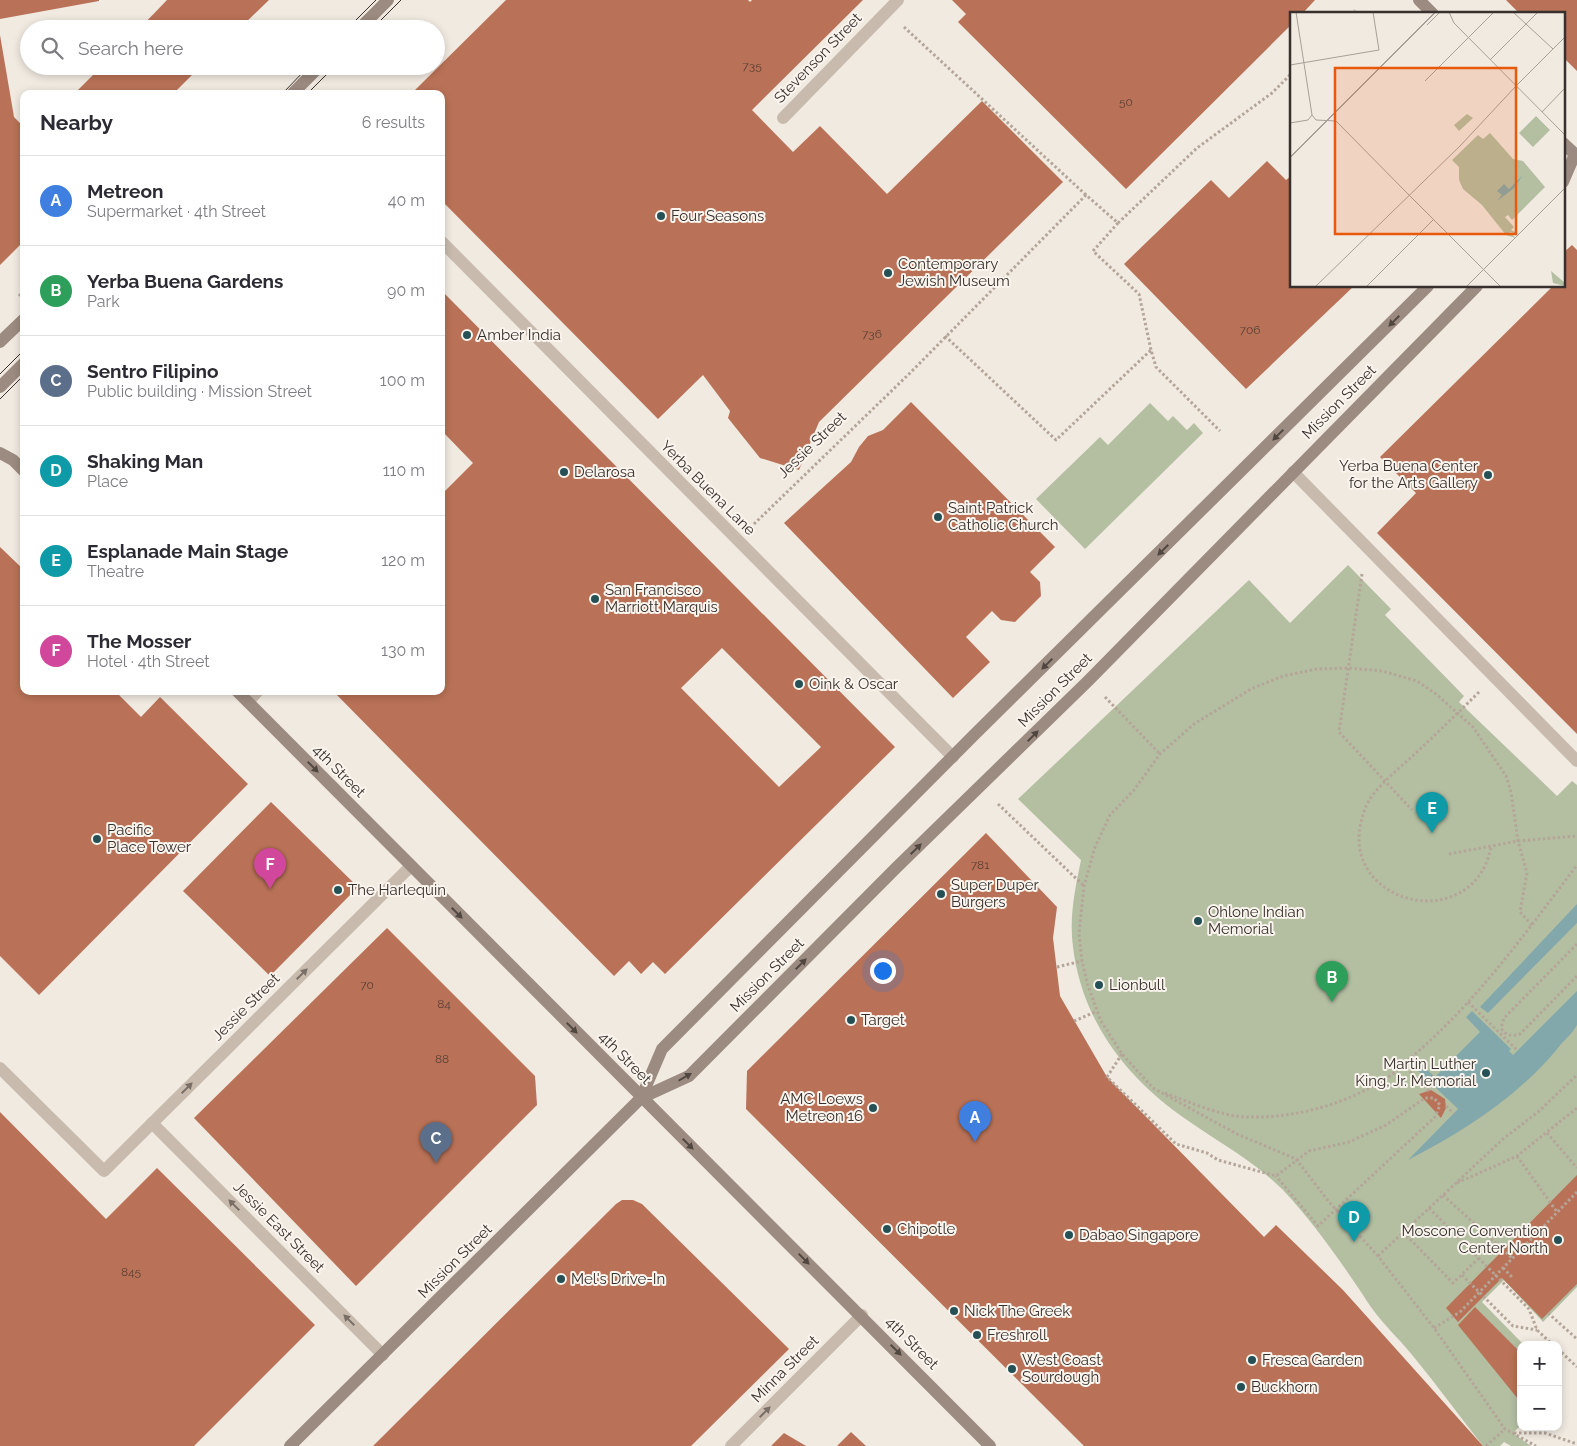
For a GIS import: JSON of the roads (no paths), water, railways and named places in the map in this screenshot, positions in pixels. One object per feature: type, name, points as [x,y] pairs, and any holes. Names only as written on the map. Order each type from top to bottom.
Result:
[{"type":"main road","points":[[368,20],[388,0]]},
{"type":"main road","points":[[1419,0],[1431,12]]},
{"type":"main road","points":[[297,90],[311,75]]},
{"type":"main road","points":[[1564,144],[1576,154]]},
{"type":"main road","points":[[1564,161],[1576,154]]},
{"type":"main road","points":[[1564,180],[1576,154]]},
{"type":"main road","name":"Mission Street","points":[[641,1098],[662,1049],[952,757],[1426,288]]},
{"type":"main road","name":"Mission Street","points":[[290,1446],[641,1098],[689,1076],[896,868],[1088,681],[1475,288]]},
{"type":"main road","points":[[0,342],[20,323]]},
{"type":"main road","points":[[0,387],[20,366]]},
{"type":"main road","points":[[0,453],[20,467]]},
{"type":"main road","name":"4th Street","points":[[241,695],[641,1098],[862,1315],[990,1446]]},
{"type":"street","name":"Stevenson Street","points":[[783,118],[898,0]]},
{"type":"street","name":"Yerba Buena Lane","points":[[445,245],[952,757]]},
{"type":"street","points":[[1293,472],[1577,761]]},
{"type":"street","points":[[248,702],[254,695]]},
{"type":"street","name":"Jessie Street","points":[[0,1068],[104,1172],[411,866]]},
{"type":"street","name":"Jessie East Street","points":[[152,1123],[383,1355]]},
{"type":"street","name":"Minna Street","points":[[731,1446],[862,1315]]},
{"type":"water","points":[[1577,904],[1577,923],[1488,1013],[1480,1007]]},
{"type":"water","points":[[1577,991],[1577,1025],[1529,1079],[1511,1095],[1471,1124],[1408,1160],[1458,1109],[1415,1068],[1420,1063],[1435,1077],[1480,1032],[1466,1017],[1472,1011],[1511,1049],[1509,1051],[1513,1055]]},
{"type":"tram line","points":[[356,20],[376,0]]},
{"type":"tram line","points":[[381,20],[401,0]]},
{"type":"tram line","points":[[286,90],[300,75]]},
{"type":"tram line","points":[[311,90],[326,75]]},
{"type":"tram line","points":[[0,374],[20,354]]},
{"type":"tram line","points":[[0,399],[20,379]]},
{"type":"place","name":"Four Seasons","points":[[661,216]]},
{"type":"place","name":"Contemporary Jewish Museum","points":[[888,273]]},
{"type":"place","name":"Amber India","points":[[467,335]]},
{"type":"place","name":"Delarosa","points":[[564,472]]},
{"type":"place","name":"Yerba Buena Center for the Arts Gallery","points":[[1488,475]]},
{"type":"place","name":"Saint Patrick Catholic Church","points":[[938,517]]},
{"type":"place","name":"San Francisco Marriott Marquis","points":[[595,599]]},
{"type":"place","name":"Oink & Oscar","points":[[799,684]]},
{"type":"place","name":"Esplanade Main Stage","points":[[1432,833]]},
{"type":"place","name":"Pacific Place Tower","points":[[97,839]]},
{"type":"place","name":"The Mosser","points":[[270,889]]},
{"type":"place","name":"The Harlequin","points":[[338,890]]},
{"type":"place","name":"Super Duper Burgers","points":[[941,894]]},
{"type":"place","name":"Ohlone Indian Memorial","points":[[1198,921]]},
{"type":"place","name":"Lionbull","points":[[1099,985]]},
{"type":"place","name":"Yerba Buena Gardens","points":[[1332,1002]]},
{"type":"place","name":"Target","points":[[851,1020]]},
{"type":"place","name":"Martin Luther King, Jr. Memorial","points":[[1486,1073]]},
{"type":"place","name":"AMC Loews Metreon 16","points":[[873,1108]]},
{"type":"place","name":"Metreon","points":[[975,1142]]},
{"type":"place","name":"Sentro Filipino","points":[[436,1163]]},
{"type":"place","name":"Chipotle","points":[[887,1229]]},
{"type":"place","name":"Dabao Singapore","points":[[1069,1235]]},
{"type":"place","name":"Moscone Convention Center North","points":[[1558,1240]]},
{"type":"place","name":"Shaking Man","points":[[1354,1242]]},
{"type":"place","name":"Mel's Drive-In","points":[[561,1279]]},
{"type":"place","name":"Nick The Greek","points":[[954,1311]]},
{"type":"place","name":"Freshroll","points":[[977,1335]]},
{"type":"place","name":"Fresca Garden","points":[[1252,1360]]},
{"type":"place","name":"West Coast Sourdough","points":[[1012,1369]]},
{"type":"place","name":"Buckhorn","points":[[1241,1387]]}]
